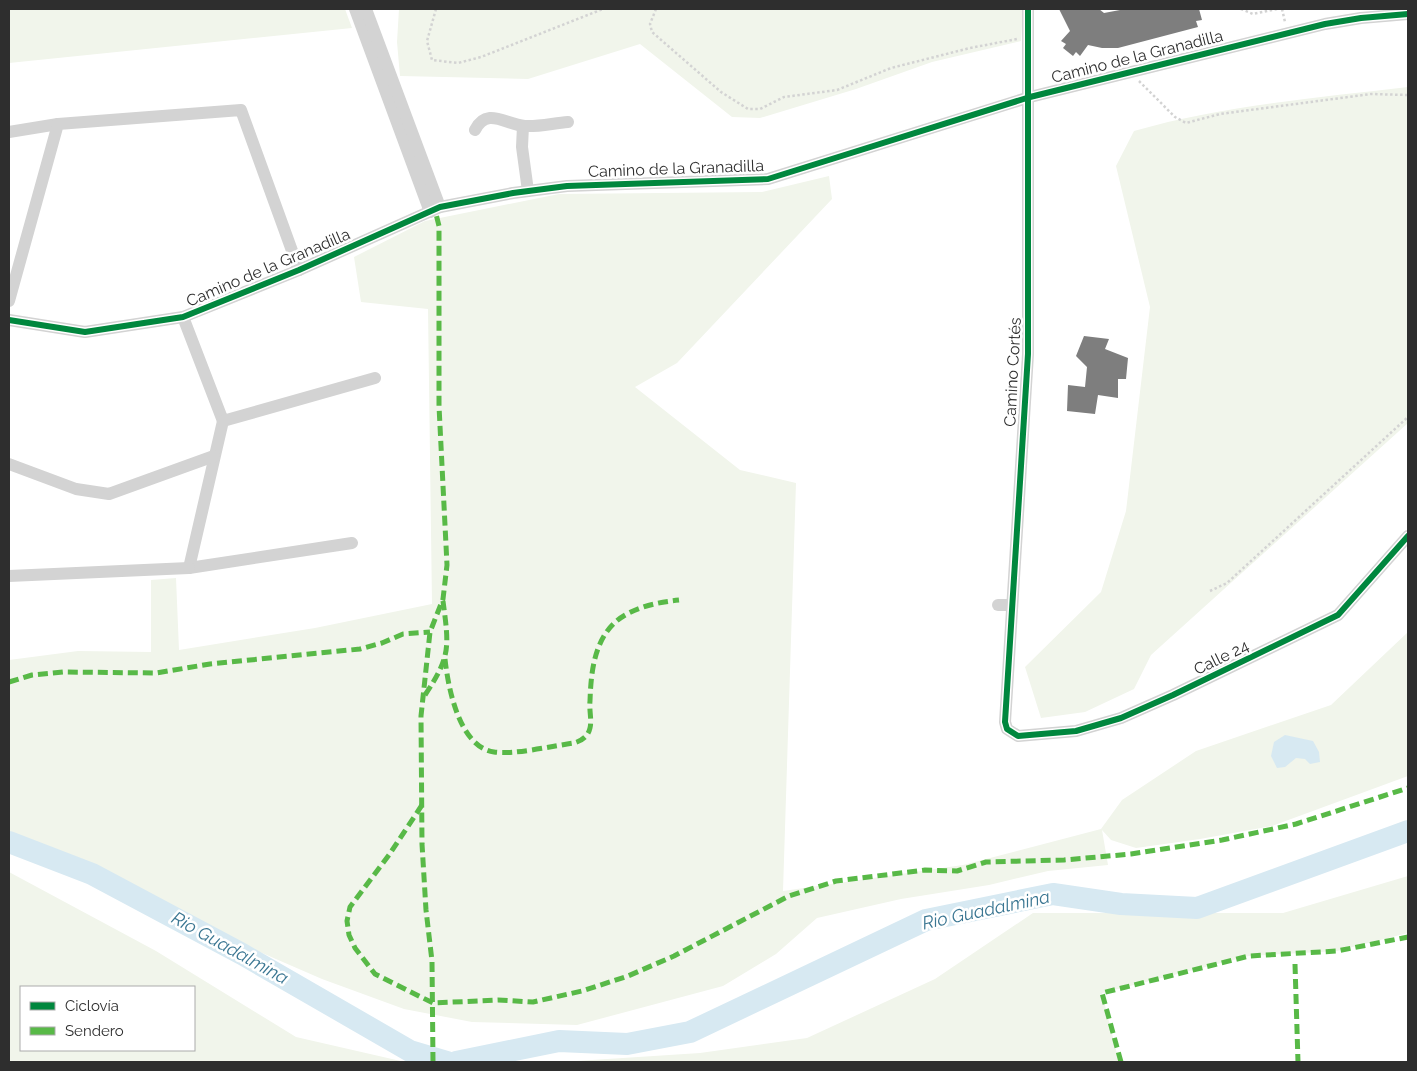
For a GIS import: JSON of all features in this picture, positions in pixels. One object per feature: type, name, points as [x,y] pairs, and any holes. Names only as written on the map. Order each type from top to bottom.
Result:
[{"type":"street","points":[[356,9],[435,210]]},
{"type":"street","points":[[366,9],[435,210]]},
{"type":"street","name":"Camino Cortés","points":[[1012,733],[1007,729],[1005,722],[1004,605],[1028,354],[1030,96],[1028,9]]},
{"type":"street","name":"Camino de la Granadilla","points":[[9,320],[85,332],[183,317],[299,270],[435,210],[567,186],[705,183],[768,179],[1030,96],[1325,24],[1361,18],[1408,14]]},
{"type":"street","points":[[9,132],[58,124],[241,110],[299,270]]},
{"type":"street","points":[[476,130],[482,120],[492,117],[523,126],[568,122]]},
{"type":"street","points":[[9,301],[58,124]]},
{"type":"street","points":[[523,126],[522,147],[528,192]]},
{"type":"street","points":[[183,317],[223,421],[189,568]]},
{"type":"street","points":[[223,421],[375,378]]},
{"type":"street","points":[[9,464],[76,489],[109,494],[214,456]]},
{"type":"street","name":"Calle 24","points":[[1012,733],[1026,736],[1076,731],[1121,718],[1338,616],[1408,536]]},
{"type":"street","points":[[9,576],[189,568],[352,543]]},
{"type":"path","points":[[436,9],[427,41],[432,60],[442,63],[458,63],[481,57],[603,9]]},
{"type":"path","points":[[656,9],[650,24],[652,32],[721,92],[748,109],[760,109],[784,97],[837,90],[900,66],[970,48],[1029,37]]},
{"type":"path","points":[[1241,9],[1253,14],[1276,9]]},
{"type":"path","points":[[1136,71],[1137,80],[1175,117],[1186,123],[1220,114],[1371,94],[1408,95]]},
{"type":"path","points":[[1210,591],[1227,583],[1408,417]]},
{"type":"shaded area","points":[[9,9],[345,9],[352,28],[9,63]]},
{"type":"shaded area","points":[[399,9],[1023,9],[1021,41],[932,62],[856,89],[760,118],[732,117],[640,44],[528,79],[400,76],[397,42]]},
{"type":"shaded area","points":[[1408,87],[1408,423],[1151,655],[1134,689],[1085,712],[1041,718],[1025,667],[1101,592],[1126,511],[1150,307],[1116,166],[1134,131],[1168,122],[1236,109]]},
{"type":"shaded area","points":[[829,176],[832,199],[677,363],[635,387],[740,470],[796,483],[783,891],[963,865],[1101,829],[1122,800],[1196,751],[1331,705],[1408,632],[1408,776],[1272,826],[1200,839],[1136,848],[1111,840],[1102,830],[1108,865],[1048,871],[989,885],[901,899],[817,918],[776,954],[723,986],[577,1025],[472,1022],[404,1009],[322,979],[214,932],[73,862],[9,835],[9,660],[78,651],[151,652],[151,580],[176,578],[179,650],[315,628],[432,604],[428,309],[361,302],[354,257],[425,221],[559,194],[762,192]]},
{"type":"shaded area","points":[[1285,735],[1313,741],[1319,752],[1320,762],[1310,764],[1305,759],[1296,758],[1285,767],[1277,768],[1271,756],[1274,742]]},
{"type":"shaded area","points":[[9,872],[156,951],[296,1037],[405,1062],[9,1062]]},
{"type":"shaded area","points":[[1408,876],[1408,933],[1337,951],[1249,956],[1102,993],[1119,1062],[561,1062],[700,1053],[807,1038],[935,979],[1033,913],[1283,913]]},
{"type":"building","points":[[1059,9],[1099,9],[1104,13],[1120,9],[1199,9],[1202,20],[1196,21],[1198,27],[1118,48],[1102,48],[1088,45],[1080,56],[1076,52],[1073,56],[1063,48],[1066,44],[1061,41],[1070,31]]},
{"type":"building","points":[[1084,336],[1109,339],[1105,349],[1128,358],[1126,379],[1118,379],[1118,398],[1098,395],[1095,414],[1067,411],[1068,385],[1085,387],[1087,367],[1076,356]]},
{"type":"waterway","name":"Rio Guadalmina","points":[[456,1062],[559,1041],[627,1044],[690,1032],[926,920],[1053,894],[1121,904],[1197,908],[1408,831]]},
{"type":"waterway","name":"Rio Guadalmina","points":[[9,842],[92,874],[242,954],[410,1051],[447,1062]]},
{"type":"marked path","points":[[433,1062],[432,961],[426,910],[422,844],[421,716],[430,632],[443,599],[447,565],[439,406],[439,226],[435,210]]},
{"type":"marked path","points":[[445,659],[449,685],[457,714],[472,739],[482,748],[502,753],[574,743],[584,738],[590,728],[594,664],[601,641],[608,630],[616,621],[640,608],[679,600]]},
{"type":"marked path","points":[[425,695],[440,670],[446,651],[447,641],[443,601]]},
{"type":"marked path","points":[[9,682],[32,675],[63,672],[156,673],[210,664],[360,649],[382,643],[403,634],[430,632]]},
{"type":"marked path","points":[[422,805],[389,855],[350,907],[347,921],[349,935],[355,948],[375,974],[433,1003],[498,1000],[533,1002],[582,991],[628,976],[674,956],[789,896],[836,881],[925,870],[957,871],[986,862],[1064,860],[1131,854],[1222,840],[1296,824],[1408,788]]},
{"type":"marked path","points":[[1121,1062],[1102,993],[1249,956],[1337,951],[1408,937]]},
{"type":"marked path","points":[[1295,964],[1298,1062]]},
{"type":"cycle path","points":[[1028,9],[1028,354],[1005,722],[1007,729],[1018,736],[1076,731],[1121,718],[1173,695],[1338,615],[1408,536]]},
{"type":"cycle path","points":[[9,320],[85,332],[183,317],[299,270],[440,207],[513,193],[567,186],[768,179],[1030,97],[1325,24],[1361,18],[1408,14]]}]
